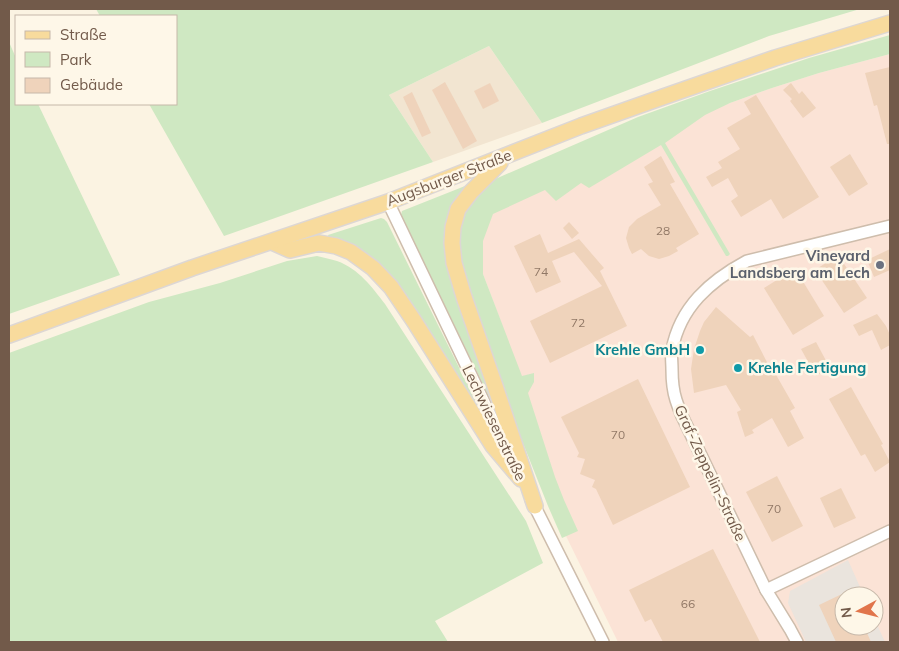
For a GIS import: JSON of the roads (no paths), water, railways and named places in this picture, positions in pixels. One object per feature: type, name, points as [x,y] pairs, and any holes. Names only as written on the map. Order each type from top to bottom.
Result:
[{"type":"main road","name":"Augsburger Straße","points":[[9,335],[192,268],[388,202],[581,126],[775,58],[890,23]]},
{"type":"main road","points":[[506,156],[470,192],[458,209],[452,243],[454,263],[464,297],[535,506]]},
{"type":"main road","points":[[272,242],[290,250],[319,243],[336,246],[352,252],[373,268],[391,287],[414,321],[493,446],[522,479]]},
{"type":"street","name":"Lechwiesenstraße","points":[[388,202],[603,642]]},
{"type":"street","name":"Graf-Zeppelin-Straße","points":[[797,642],[766,590],[683,418],[675,399],[672,377],[672,351],[680,325],[690,306],[702,292],[729,270],[747,261],[890,226]]},
{"type":"street","points":[[766,590],[890,530]]},
{"type":"place","name":"Vineyard Landsberg am Lech","points":[[880,265]]},
{"type":"place","name":"Krehle GmbH","points":[[700,350]]},
{"type":"place","name":"Krehle Fertigung","points":[[738,368]]}]
